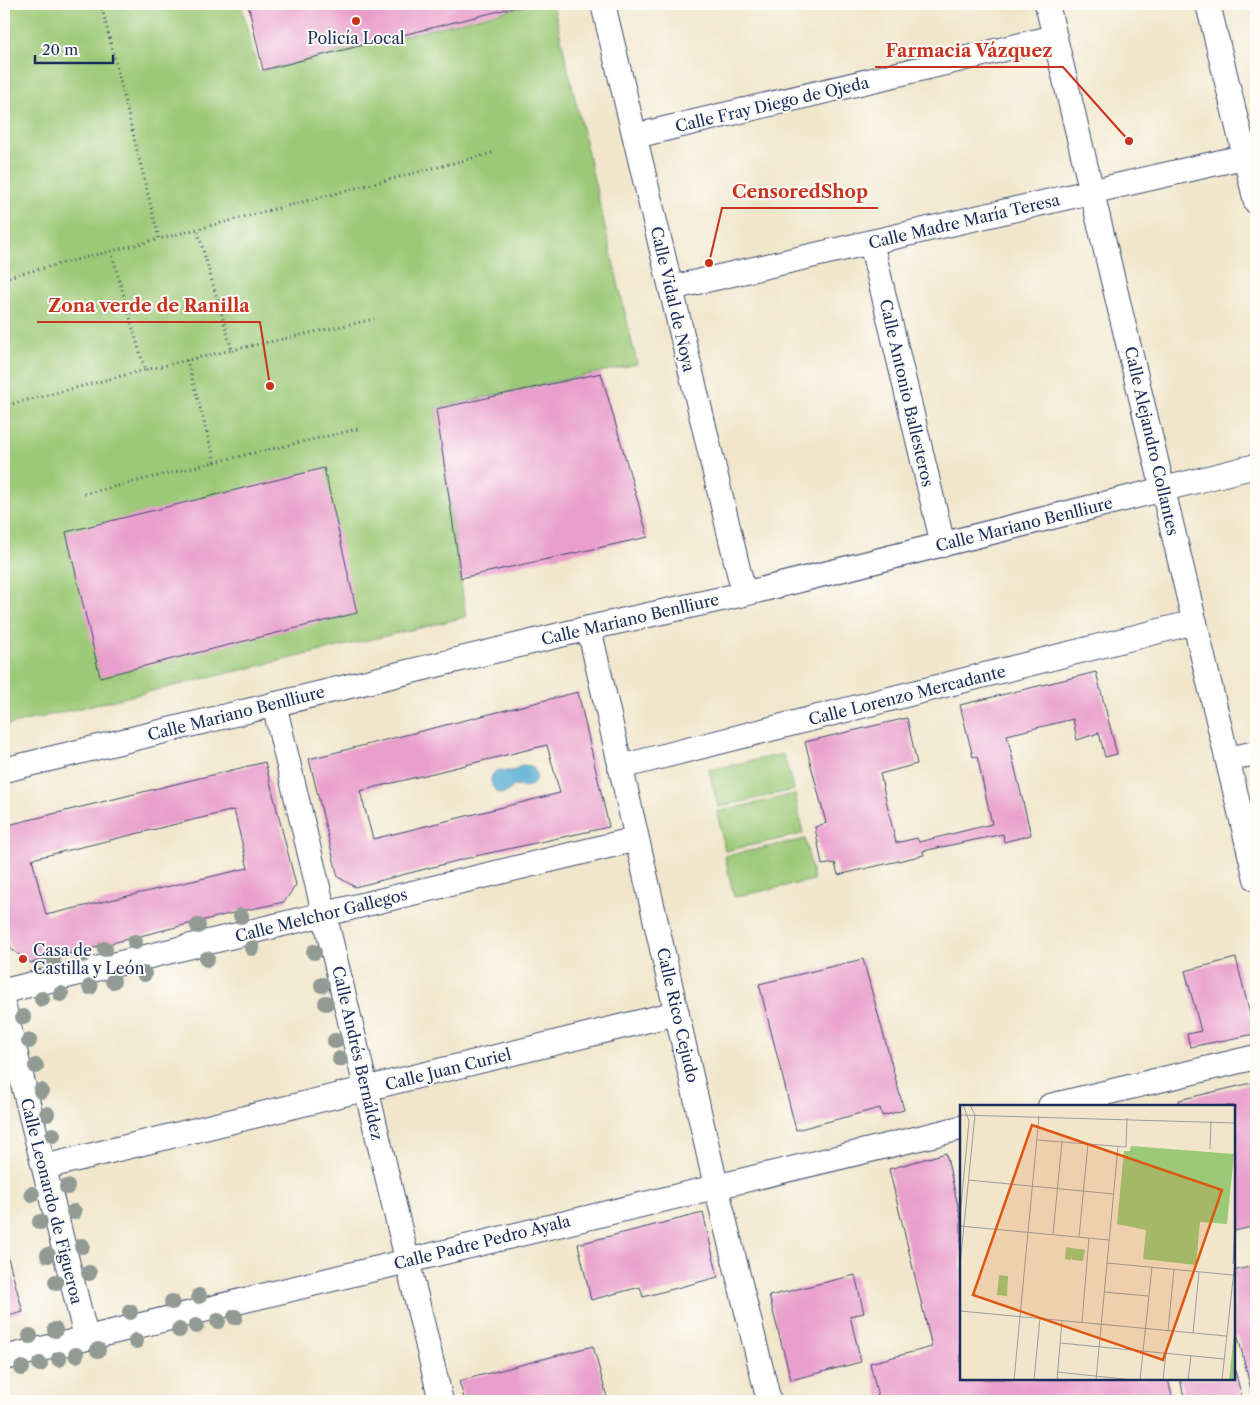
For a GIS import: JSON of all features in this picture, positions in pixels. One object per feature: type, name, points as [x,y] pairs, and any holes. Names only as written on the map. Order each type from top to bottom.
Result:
[{"type":"street","name":"Calle Vidal de Noya","points":[[603,4],[744,594]]},
{"type":"street","name":"Calle Alejandro Collantes","points":[[1047,4],[1256,879]]},
{"type":"street","points":[[1208,4],[1251,155],[1256,202]]},
{"type":"street","name":"Calle Fray Diego de Ojeda","points":[[634,136],[1055,37]]},
{"type":"street","name":"Calle Madre María Teresa","points":[[671,288],[1251,155]]},
{"type":"street","name":"Calle Antonio Ballesteros","points":[[871,242],[943,545]]},
{"type":"street","name":"Calle Mariano Benlliure","points":[[4,770],[589,628],[744,594],[1256,466]]},
{"type":"street","name":"Calle Lorenzo Mercadante","points":[[620,767],[1195,622]]},
{"type":"street","name":"Calle Rico Cejudo","points":[[589,628],[716,1186],[769,1401]]},
{"type":"street","name":"Calle Andrés Bernáldez","points":[[274,704],[441,1401]]},
{"type":"street","points":[[1228,760],[1256,753]]},
{"type":"street","name":"Calle Melchor Gallegos","points":[[4,991],[637,839]]},
{"type":"street","name":"Calle Leonardo de Figueroa","points":[[4,1007],[86,1337]]},
{"type":"street","name":"Calle Juan Curiel","points":[[44,1167],[677,1013]]},
{"type":"street","points":[[1054,1105],[1256,1057]]},
{"type":"street","name":"Calle Padre Pedro Ayala","points":[[4,1358],[960,1128]]},
{"type":"path","points":[[101,4],[160,239]]},
{"type":"path","points":[[4,278],[496,152]]},
{"type":"path","points":[[197,229],[232,350]]},
{"type":"path","points":[[111,251],[145,370]]},
{"type":"path","points":[[8,405],[187,360],[374,319]]},
{"type":"path","points":[[187,360],[215,462]]},
{"type":"path","points":[[84,494],[358,429]]},
{"type":"green space","points":[[4,4],[241,4],[258,72],[533,4],[553,4],[637,364],[436,408],[466,617],[4,726]]},
{"type":"green space","points":[[783,754],[794,790],[718,807],[709,770]]},
{"type":"green space","points":[[795,794],[803,834],[725,851],[717,812]]},
{"type":"green space","points":[[805,839],[814,880],[734,897],[725,856]]},
{"type":"water","points":[[522,765],[531,766],[535,770],[537,776],[532,785],[525,787],[514,786],[503,793],[499,793],[493,787],[491,779],[495,772],[499,770],[512,771]]},
{"type":"building","name":"Policía Local","points":[[248,4],[527,4],[263,70]]},
{"type":"building","points":[[601,373],[648,537],[461,578],[436,409]]},
{"type":"building","points":[[324,468],[357,613],[100,677],[66,532]]},
{"type":"building","points":[[1096,672],[1117,754],[1105,757],[1099,733],[1077,740],[1073,719],[1007,735],[1031,835],[1004,842],[1003,834],[923,851],[924,855],[838,875],[835,863],[822,865],[815,827],[826,823],[805,742],[907,718],[917,764],[880,774],[896,843],[917,838],[919,842],[992,824],[977,756],[973,757],[960,705]]},
{"type":"building","points":[[578,692],[609,827],[476,856],[355,887],[338,877],[309,759]],"holes":[[[547,745],[560,793],[373,839],[360,791]]]},
{"type":"building","points":[[265,762],[296,885],[284,902],[31,963],[11,949],[4,920],[4,826]],"holes":[[[234,810],[248,868],[46,915],[32,859]]]},
{"type":"building","points":[[1236,958],[1255,1034],[1190,1047],[1187,1034],[1201,1031],[1185,971]]},
{"type":"building","points":[[863,959],[904,1110],[882,1116],[880,1108],[796,1130],[759,984]]},
{"type":"building","points":[[1256,1082],[1256,1226],[1235,1231],[1235,1105],[1180,1105],[1179,1100]]},
{"type":"building","points":[[946,1153],[960,1215],[960,1380],[1168,1380],[1173,1401],[879,1401],[870,1363],[932,1347],[889,1169]]},
{"type":"building","points":[[703,1213],[718,1277],[643,1297],[640,1287],[591,1300],[578,1244]]},
{"type":"building","points":[[4,1243],[23,1312],[4,1317]]},
{"type":"building","points":[[1256,1265],[1256,1401],[1254,1401],[1238,1336],[1235,1337],[1235,1271]]},
{"type":"building","points":[[855,1275],[864,1313],[850,1316],[861,1362],[791,1380],[769,1296]]},
{"type":"building","points":[[593,1346],[608,1401],[465,1401],[459,1381]]},
{"type":"building","points":[[1235,1371],[1243,1401],[1185,1401],[1180,1380],[1235,1380]]},
{"type":"place","name":"Policía Local","points":[[356,21]]},
{"type":"place","name":"Farmacia Vázquez","points":[[1129,141]]},
{"type":"place","name":"CensoredShop","points":[[709,263]]},
{"type":"place","name":"Zona verde de Ranilla","points":[[270,386]]},
{"type":"place","name":"Casa de Castilla y León","points":[[23,959]]}]
